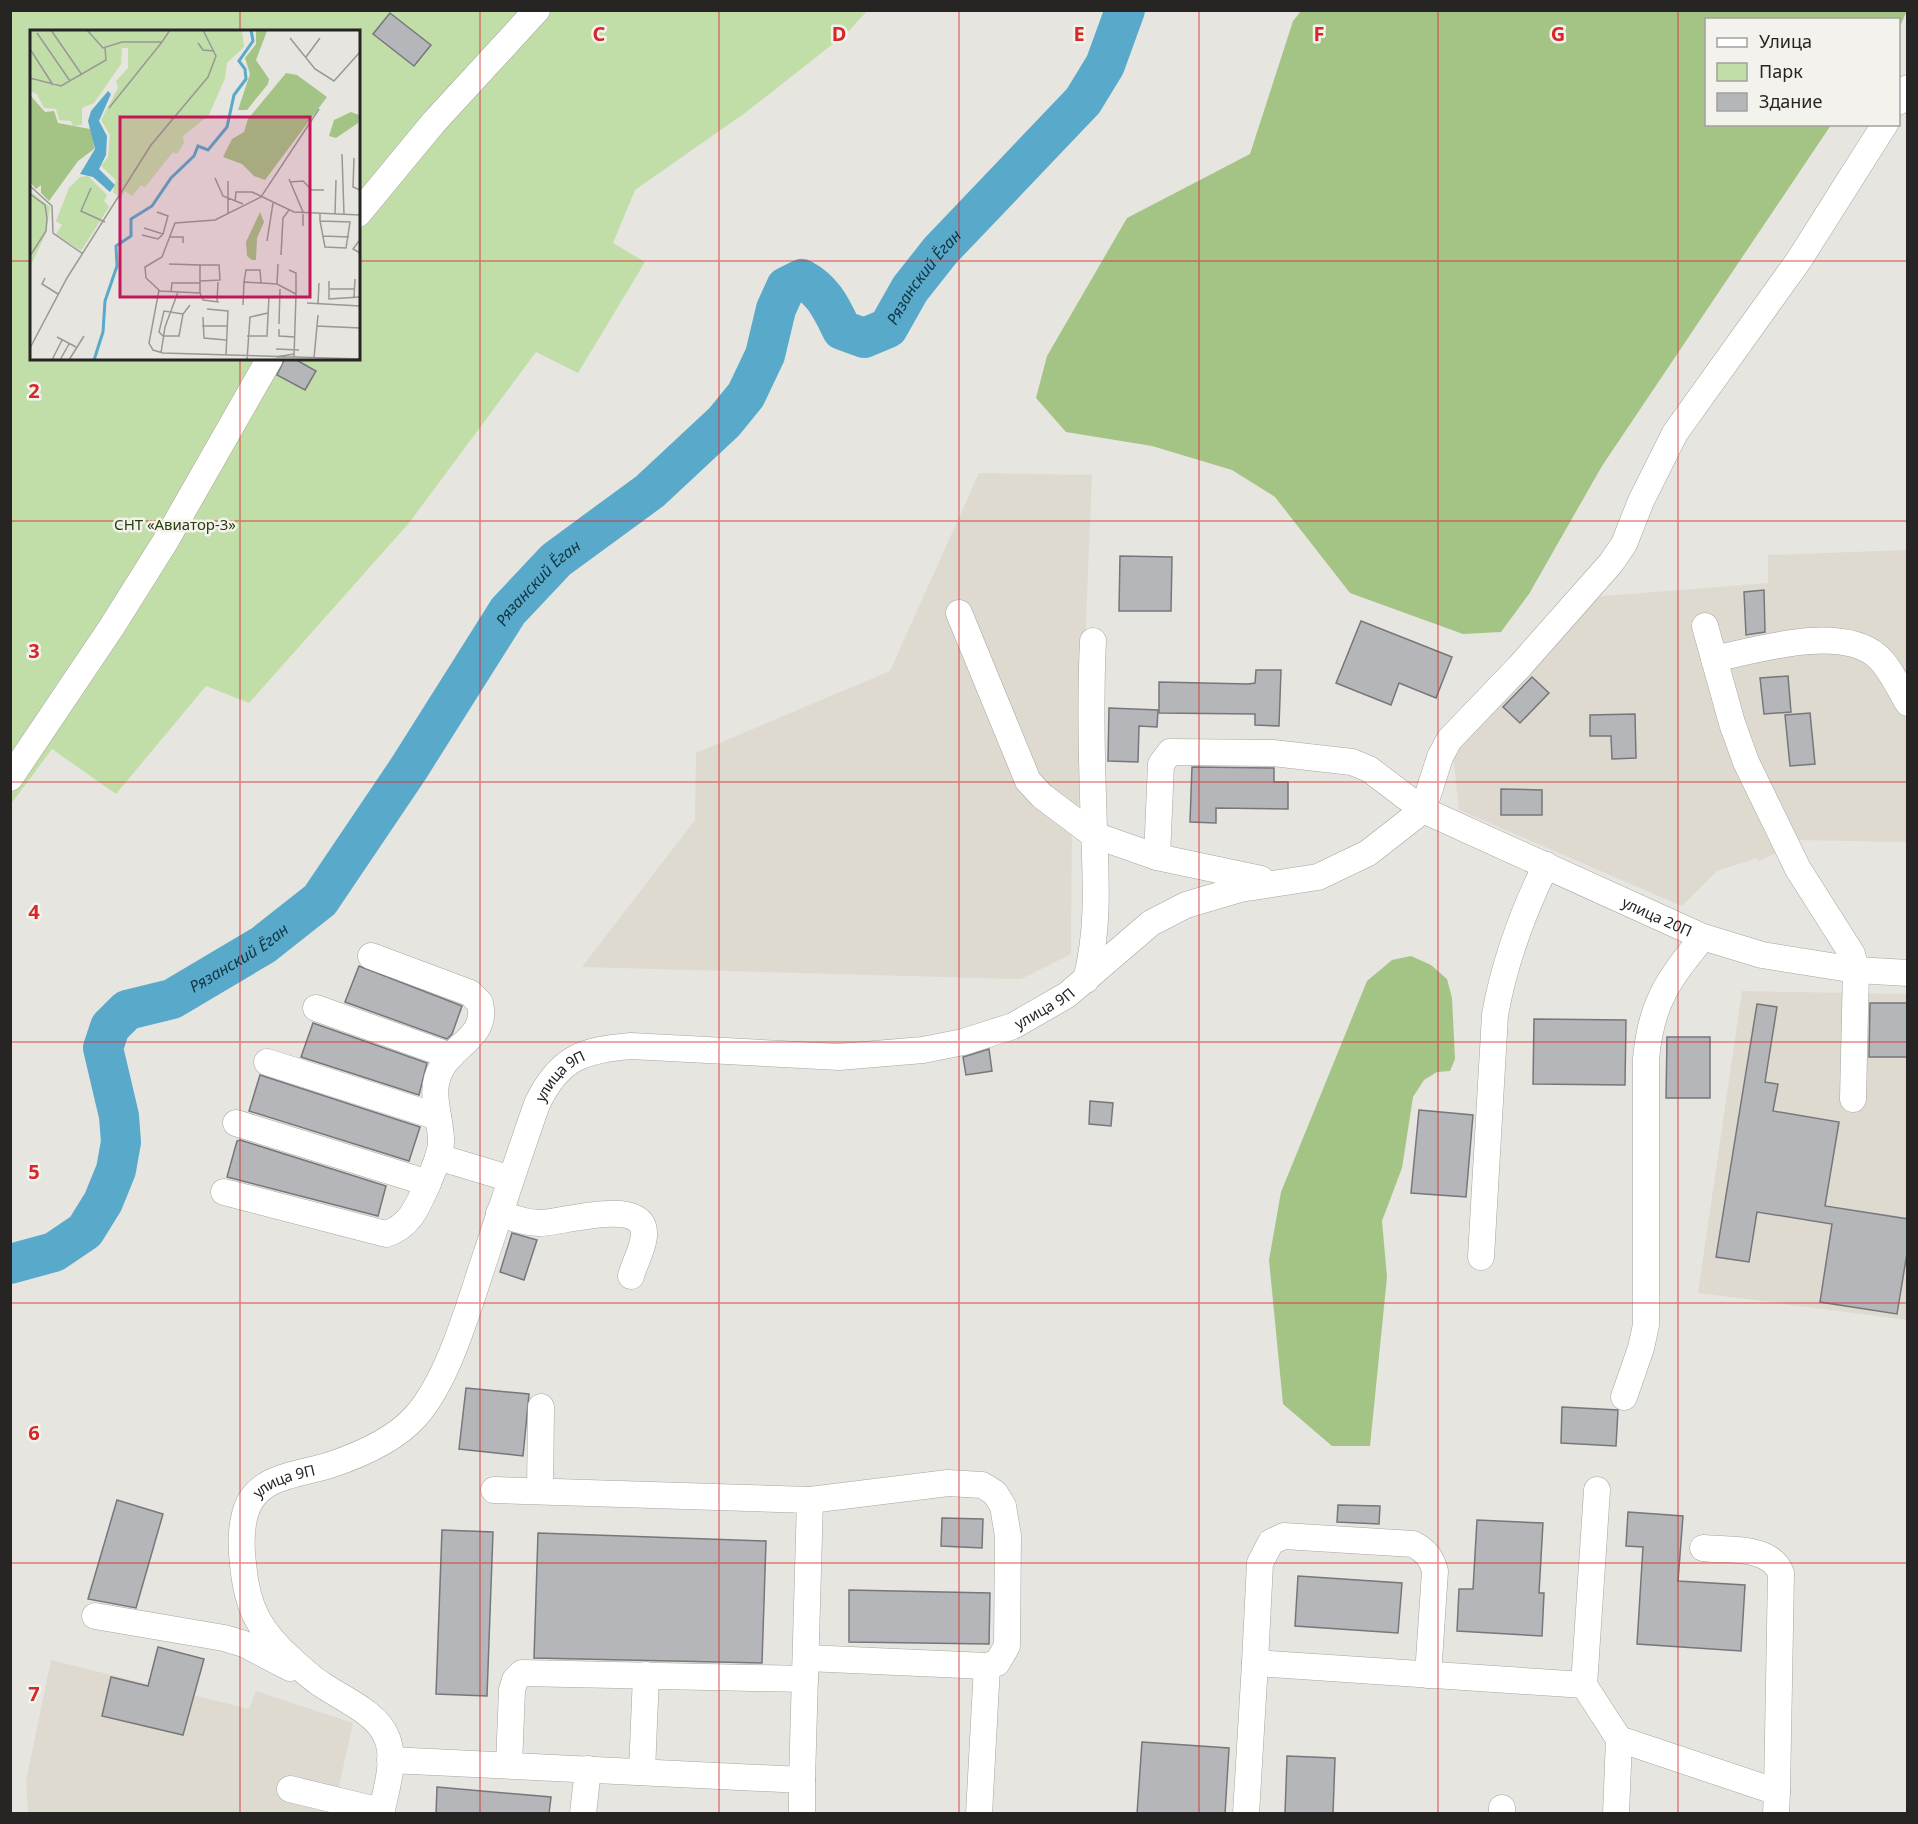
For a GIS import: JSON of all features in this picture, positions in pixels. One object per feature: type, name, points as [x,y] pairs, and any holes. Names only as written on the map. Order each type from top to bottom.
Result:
[{"type":"street","points":[[360,212],[434,122],[537,10]]},
{"type":"street","points":[[1423,810],[1440,757],[1449,740],[1520,666],[1611,563],[1624,544],[1649,482],[1676,433],[1799,260],[1883,126]]},
{"type":"street","points":[[10,778],[111,628],[165,542],[269,360]]},
{"type":"street","points":[[959,613],[1028,781],[1042,796],[1094,835],[1157,856],[1232,875],[1289,883]]},
{"type":"street","points":[[1705,626],[1746,762],[1798,869],[1852,954],[1856,970],[1853,1099]]},
{"type":"street","points":[[1086,981],[1095,941],[1091,701],[1093,641]]},
{"type":"street","points":[[1714,659],[1787,643],[1844,643],[1877,656],[1908,703]]},
{"type":"street","name":"улица 20П","points":[[1157,856],[1161,764],[1164,756],[1179,750],[1273,753],[1352,762],[1369,769],[1423,810],[1704,937],[1762,955],[1856,970],[1908,973]]},
{"type":"street","name":"улица 9П","points":[[381,1812],[390,1760],[386,1735],[376,1722],[318,1683],[278,1647],[261,1628],[251,1608],[245,1586],[241,1547],[245,1513],[255,1493],[274,1480],[330,1465],[369,1448],[397,1433],[417,1416],[434,1389],[456,1342],[511,1179],[545,1088],[557,1071],[573,1058],[599,1049],[658,1047],[839,1057],[923,1050],[963,1042],[1013,1026],[1067,995],[1086,981],[1121,946],[1151,923],[1186,905],[1240,889],[1318,877],[1368,853],[1423,810]]},
{"type":"street","points":[[1481,1257],[1494,1015],[1501,985],[1525,912],[1546,865]]},
{"type":"street","points":[[1623,1397],[1646,1326],[1646,1059],[1651,1024],[1669,979],[1704,937]]},
{"type":"street","points":[[224,1192],[386,1234],[399,1230],[408,1222],[428,1183],[438,1157],[441,1141],[434,1093],[437,1080],[442,1066],[470,1040],[477,1029],[482,1008],[476,997],[371,956]]},
{"type":"street","points":[[316,1008],[451,1056]]},
{"type":"street","points":[[267,1062],[438,1118]]},
{"type":"street","points":[[236,1123],[428,1183]]},
{"type":"street","points":[[438,1157],[511,1179]]},
{"type":"street","points":[[499,1214],[536,1223],[606,1214],[633,1216],[641,1223],[644,1233],[631,1276]]},
{"type":"street","points":[[540,1491],[541,1407]]},
{"type":"street","points":[[494,1490],[810,1500],[948,1483],[982,1485],[995,1493],[1003,1506],[1008,1536],[1007,1646],[997,1663],[987,1666],[805,1669],[646,1675],[522,1673],[515,1680],[512,1690],[509,1765]]},
{"type":"street","points":[[1597,1490],[1584,1685],[1619,1739],[1776,1803],[1781,1573],[1770,1557],[1760,1553],[1703,1548]]},
{"type":"street","points":[[801,1814],[810,1500]]},
{"type":"street","points":[[1246,1814],[1260,1563],[1271,1542],[1284,1536],[1413,1544],[1425,1550],[1431,1558],[1435,1571],[1428,1675]]},
{"type":"street","points":[[95,1616],[224,1638],[244,1644],[318,1683]]},
{"type":"street","points":[[1255,1663],[1584,1685]]},
{"type":"street","points":[[979,1814],[987,1666]]},
{"type":"street","points":[[642,1772],[646,1675]]},
{"type":"street","points":[[1616,1814],[1619,1739]]},
{"type":"street","points":[[390,1760],[802,1780]]},
{"type":"street","points":[[583,1814],[588,1769]]},
{"type":"street","points":[[290,1789],[381,1812]]},
{"type":"shaded area","points":[[979,473],[1092,475],[1078,814],[1072,822],[1071,954],[1021,979],[582,967],[695,820],[696,753],[890,671]]},
{"type":"shaded area","points":[[1907,550],[1907,842],[1794,840],[1779,852],[1759,861],[1757,858],[1717,871],[1682,906],[1459,810],[1453,755],[1592,597],[1768,583],[1768,555]]},
{"type":"shaded area","points":[[1742,991],[1907,994],[1907,1320],[1698,1293]]},
{"type":"shaded area","points":[[51,1660],[249,1709],[256,1691],[353,1723],[333,1813],[28,1814],[26,1781]]},
{"type":"green space","name":"СНТ «Авиатор-3»","points":[[11,11],[867,11],[848,32],[745,113],[635,190],[613,243],[645,262],[578,373],[536,352],[409,523],[249,703],[206,686],[116,794],[52,749],[11,804]]},
{"type":"green space","points":[[1301,11],[1907,11],[1900,26],[1900,18],[1705,18],[1705,126],[1830,126],[1602,466],[1529,594],[1501,632],[1463,634],[1350,593],[1275,497],[1232,470],[1152,446],[1066,432],[1036,398],[1047,356],[1127,218],[1250,154],[1293,21]]},
{"type":"green space","points":[[1411,956],[1431,965],[1447,979],[1452,998],[1455,1059],[1450,1071],[1437,1072],[1424,1080],[1413,1097],[1402,1168],[1382,1221],[1387,1277],[1370,1446],[1332,1446],[1283,1404],[1269,1260],[1281,1192],[1367,981],[1392,960]]},
{"type":"building","points":[[390,13],[431,45],[414,66],[373,34]]},
{"type":"building","points":[[284,360],[297,360],[316,371],[305,390],[277,375]]},
{"type":"building","points":[[1120,556],[1172,557],[1171,611],[1119,611]]},
{"type":"building","points":[[1764,590],[1765,632],[1746,635],[1744,592]]},
{"type":"building","points":[[1361,621],[1452,657],[1436,698],[1399,683],[1391,705],[1336,683]]},
{"type":"building","points":[[1256,670],[1281,670],[1279,726],[1255,725],[1255,714],[1159,713],[1159,682],[1248,684],[1255,683]]},
{"type":"building","points":[[1788,676],[1791,712],[1764,714],[1760,678]]},
{"type":"building","points":[[1532,677],[1549,693],[1520,723],[1503,707]]},
{"type":"building","points":[[1109,708],[1158,710],[1157,727],[1139,726],[1138,762],[1108,761]]},
{"type":"building","points":[[1810,713],[1815,764],[1790,766],[1785,715]]},
{"type":"building","points":[[1635,714],[1636,758],[1612,759],[1611,736],[1590,736],[1590,715]]},
{"type":"building","points":[[1192,767],[1274,768],[1274,782],[1288,782],[1288,809],[1216,808],[1216,823],[1190,822]]},
{"type":"building","points":[[1501,789],[1542,790],[1542,815],[1501,815]]},
{"type":"building","points":[[359,966],[462,1006],[452,1034],[447,1039],[345,1002]]},
{"type":"building","points":[[1870,1003],[1907,1003],[1907,1057],[1869,1057]]},
{"type":"building","points":[[1757,1004],[1777,1007],[1765,1082],[1778,1084],[1773,1111],[1839,1122],[1825,1206],[1908,1219],[1908,1247],[1897,1314],[1820,1302],[1832,1224],[1757,1212],[1749,1262],[1716,1257]]},
{"type":"building","points":[[1534,1019],[1626,1020],[1625,1085],[1533,1084]]},
{"type":"building","points":[[313,1023],[427,1063],[419,1095],[301,1057]]},
{"type":"building","points":[[1667,1037],[1710,1037],[1710,1098],[1666,1098]]},
{"type":"building","points":[[989,1049],[992,1071],[966,1075],[963,1057]]},
{"type":"building","points":[[260,1075],[420,1127],[409,1161],[249,1111]]},
{"type":"building","points":[[1090,1101],[1113,1103],[1111,1126],[1089,1124]]},
{"type":"building","points":[[1419,1110],[1473,1115],[1466,1197],[1411,1193]]},
{"type":"building","points":[[240,1140],[386,1186],[378,1216],[227,1177],[237,1141]]},
{"type":"building","points":[[512,1233],[537,1240],[524,1280],[500,1272]]},
{"type":"building","points":[[466,1388],[529,1394],[523,1456],[459,1449]]},
{"type":"building","points":[[1562,1407],[1618,1410],[1616,1446],[1561,1443]]},
{"type":"building","points":[[117,1500],[163,1514],[136,1608],[88,1599]]},
{"type":"building","points":[[1338,1505],[1380,1506],[1379,1524],[1337,1522]]},
{"type":"building","points":[[1628,1512],[1683,1516],[1678,1581],[1745,1585],[1741,1651],[1637,1644],[1643,1547],[1626,1546]]},
{"type":"building","points":[[942,1518],[983,1519],[982,1548],[941,1546]]},
{"type":"building","points":[[1477,1520],[1543,1523],[1539,1593],[1544,1593],[1542,1636],[1457,1631],[1459,1589],[1473,1589]]},
{"type":"building","points":[[442,1530],[493,1532],[487,1696],[436,1694]]},
{"type":"building","points":[[538,1533],[766,1541],[762,1663],[534,1658]]},
{"type":"building","points":[[1298,1576],[1402,1583],[1398,1633],[1295,1626]]},
{"type":"building","points":[[849,1590],[990,1593],[989,1644],[849,1642]]},
{"type":"building","points":[[158,1647],[204,1659],[183,1735],[102,1716],[111,1677],[148,1686]]},
{"type":"building","points":[[1142,1742],[1229,1748],[1225,1814],[1137,1814]]},
{"type":"building","points":[[1287,1756],[1335,1758],[1333,1814],[1285,1814]]},
{"type":"building","points":[[437,1787],[551,1797],[549,1814],[436,1814]]},
{"type":"waterway","name":"Рязанский Ёган","points":[[10,1264],[54,1252],[85,1231],[103,1202],[116,1170],[121,1142],[119,1116],[103,1048],[110,1027],[127,1010],[172,999],[263,945],[320,900],[409,768],[508,611],[556,560],[650,491],[724,422],[746,395],[765,355],[776,309],[786,287],[802,279],[810,284],[826,301],[842,330],[864,338],[888,328],[910,289],[940,251],[1083,101],[1105,65],[1125,10]]}]
